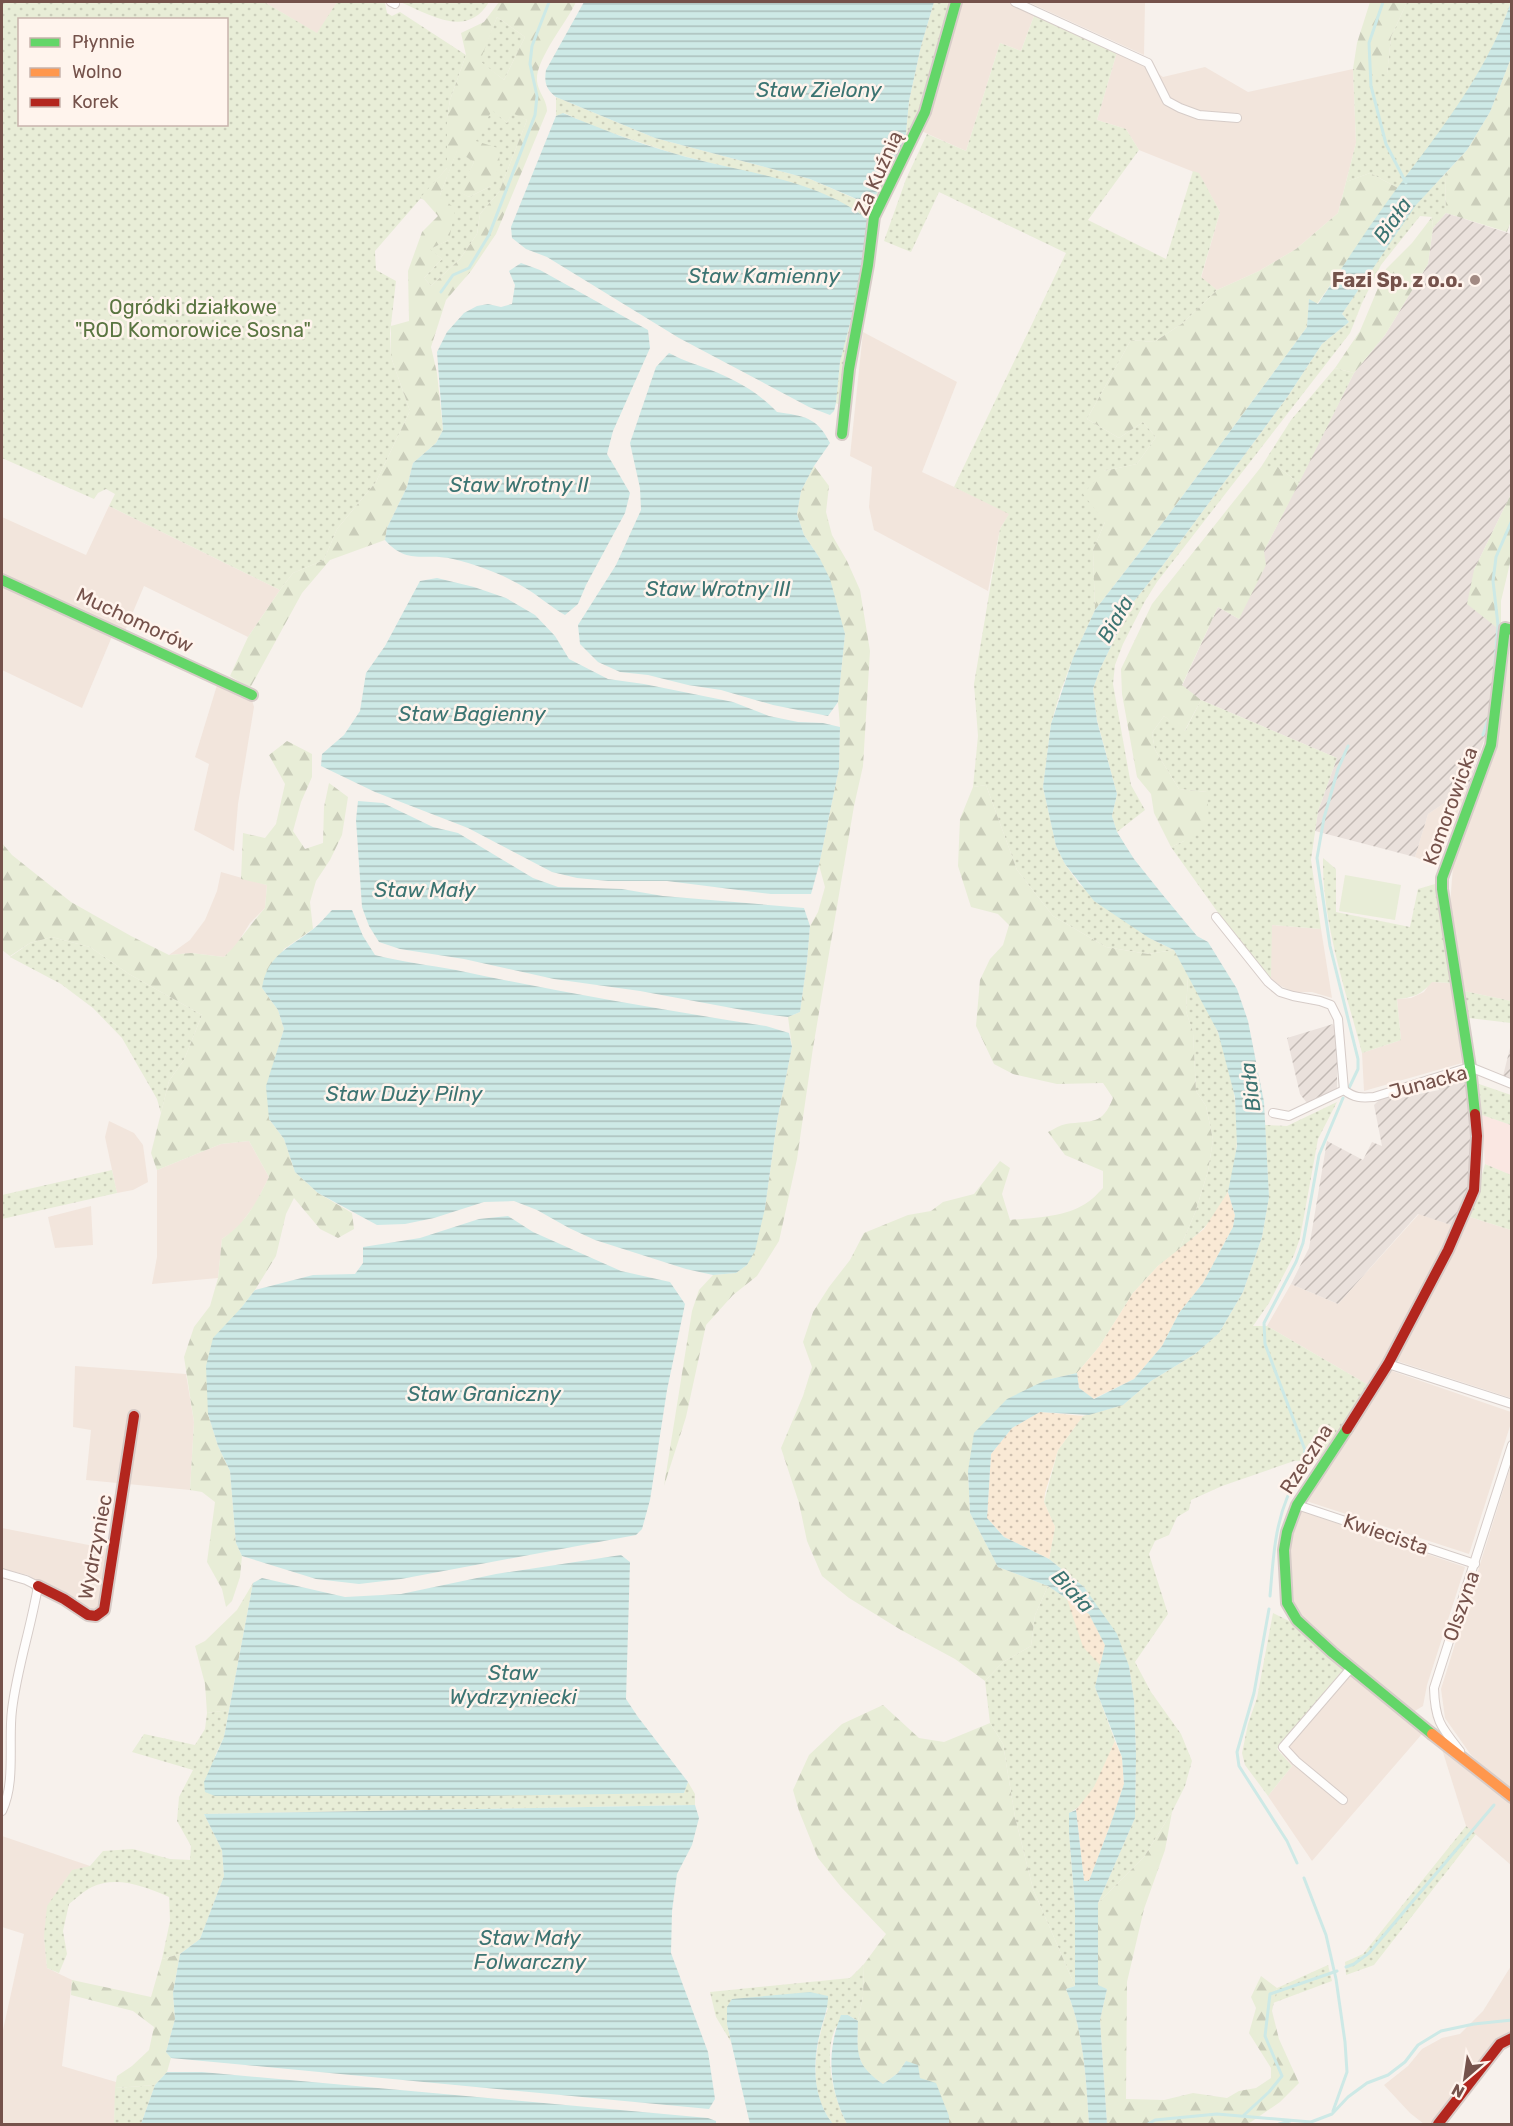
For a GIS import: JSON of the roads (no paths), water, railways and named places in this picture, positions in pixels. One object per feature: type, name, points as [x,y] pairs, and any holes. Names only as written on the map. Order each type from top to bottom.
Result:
[{"type":"street","name":"Za Kuźnią","points":[[842,434],[849,369],[874,218],[925,112],[957,2]]},
{"type":"street","points":[[1015,2],[1149,63],[1167,101],[1180,108],[1199,115],[1237,118]]},
{"type":"street","name":"Muchomorów","points":[[2,580],[252,695]]},
{"type":"street","name":"Komorowicka","points":[[1470,1067],[1442,878],[1491,745],[1508,629]]},
{"type":"street","points":[[1216,916],[1268,982],[1280,992],[1320,1000],[1331,1005],[1338,1019],[1344,1089],[1288,1116],[1273,1113]]},
{"type":"street","name":"Junacka","points":[[1344,1089],[1360,1098],[1374,1097],[1470,1067],[1512,1084]]},
{"type":"street","name":"Rzeczna","points":[[1470,1067],[1477,1136],[1474,1190],[1448,1250],[1376,1387],[1297,1505],[1287,1532],[1284,1550],[1287,1604],[1297,1620],[1351,1668],[1512,1797]]},
{"type":"street","points":[[1388,1364],[1512,1404]]},
{"type":"street","name":"Wydrzyniec","points":[[2,1573],[26,1580],[64,1599],[88,1615],[96,1616],[104,1610],[114,1542],[128,1476],[134,1416]]},
{"type":"street","name":"Olszyna","points":[[1467,1760],[1438,1721],[1434,1710],[1434,1688],[1512,1445]]},
{"type":"street","name":"Kwiecista","points":[[1297,1505],[1474,1564]]},
{"type":"street","points":[[2,1812],[8,1795],[12,1709],[38,1586]]},
{"type":"street","points":[[1343,1800],[1296,1761],[1283,1746],[1351,1668]]},
{"type":"street","points":[[1438,2124],[1500,2044],[1512,2038]]},
{"type":"water","name":"Staw Zielony","points":[[584,2],[934,2],[921,46],[909,101],[905,143],[873,200],[866,203],[810,179],[655,138],[556,97],[546,85],[546,70]]},
{"type":"water","name":"Biała","points":[[1511,2],[1511,58],[1490,112],[1467,150],[1416,205],[1342,314],[1349,322],[1322,344],[1288,396],[1131,605],[1100,669],[1093,689],[1097,721],[1117,794],[1112,816],[1117,832],[1134,859],[1162,894],[1197,936],[1208,942],[1237,989],[1248,1021],[1264,1102],[1269,1197],[1262,1237],[1243,1292],[1219,1333],[1195,1354],[1151,1381],[1123,1405],[1089,1415],[1040,1412],[1012,1428],[991,1454],[987,1518],[1004,1537],[1049,1559],[1084,1587],[1117,1634],[1129,1666],[1134,1700],[1135,1818],[1098,1903],[1098,1985],[1107,1989],[1100,2020],[1107,2124],[1089,2124],[1080,2038],[1066,1989],[1075,1986],[1075,1906],[1069,1813],[1076,1810],[1084,1881],[1089,1881],[1124,1784],[1122,1757],[1095,1687],[1105,1645],[1089,1614],[1048,1586],[998,1567],[970,1513],[968,1471],[974,1433],[1007,1399],[1046,1380],[1077,1373],[1079,1388],[1094,1399],[1134,1379],[1162,1346],[1179,1313],[1203,1283],[1233,1227],[1235,1215],[1228,1192],[1237,1146],[1235,1097],[1218,1032],[1174,950],[1149,938],[1094,901],[1065,864],[1056,846],[1043,787],[1051,724],[1073,658],[1095,610],[1164,521],[1307,327],[1309,299],[1318,304],[1375,218],[1455,109],[1487,58]]},
{"type":"water","name":"Staw Kamienny","points":[[563,113],[662,150],[800,185],[847,205],[867,219],[859,289],[840,362],[836,403],[830,415],[809,407],[679,338],[547,257],[526,249],[512,238],[511,227],[556,116]]},
{"type":"water","name":"Staw Wrotny II","points":[[521,263],[540,270],[648,330],[650,348],[613,431],[607,454],[630,493],[625,513],[578,604],[565,615],[519,584],[491,571],[443,557],[409,556],[393,548],[385,540],[387,528],[407,487],[413,463],[436,443],[443,430],[437,352],[447,332],[464,313],[477,306],[488,304],[501,307],[512,304],[515,285],[509,271]]},
{"type":"water","name":"Staw Wrotny III","points":[[669,353],[742,384],[777,412],[809,419],[820,428],[830,443],[814,466],[801,491],[797,514],[804,535],[830,579],[845,634],[838,702],[828,716],[773,705],[721,690],[648,675],[620,672],[598,662],[580,644],[578,625],[616,565],[641,510],[640,488],[630,443],[656,367]]},
{"type":"water","name":"Staw Bagienny","points":[[437,578],[506,598],[535,615],[555,636],[569,659],[608,679],[733,702],[769,716],[798,722],[823,723],[840,727],[839,768],[811,894],[771,894],[667,881],[608,881],[577,878],[552,872],[468,828],[375,792],[321,766],[322,754],[344,735],[360,711],[366,673],[385,646],[420,581]]},
{"type":"water","name":"Staw Mały","points":[[358,801],[383,803],[433,827],[458,833],[533,878],[558,887],[622,889],[663,896],[804,908],[810,926],[800,1012],[788,1017],[764,1014],[640,991],[554,979],[464,959],[400,949],[379,942],[369,926],[362,907],[356,820]]},
{"type":"water","name":"Staw Duży Pilny","points":[[332,910],[352,910],[363,936],[375,955],[610,1000],[766,1026],[789,1033],[792,1047],[777,1121],[765,1208],[755,1251],[747,1265],[736,1273],[713,1275],[686,1269],[595,1240],[537,1210],[514,1201],[484,1202],[434,1218],[405,1224],[377,1225],[318,1193],[295,1172],[284,1139],[269,1119],[266,1086],[284,1029],[278,1010],[262,988],[269,968],[280,953],[315,928]]},
{"type":"water","name":"Staw Graniczny","points":[[508,1216],[533,1232],[621,1271],[670,1282],[685,1304],[667,1390],[650,1500],[642,1529],[636,1535],[401,1579],[359,1584],[316,1579],[242,1556],[236,1543],[230,1471],[218,1446],[208,1414],[206,1366],[213,1338],[255,1290],[313,1275],[355,1274],[363,1263],[363,1247],[420,1238],[479,1219]]},
{"type":"water","name":"Staw Wydrzyniecki","points":[[621,1555],[630,1562],[626,1699],[688,1782],[684,1793],[215,1796],[205,1792],[204,1782],[224,1737],[253,1583],[262,1578],[345,1597],[401,1594],[496,1574]]},
{"type":"water","name":"Staw Mały Folwarczny","points":[[695,1805],[699,1818],[692,1845],[677,1874],[672,1911],[671,1953],[708,2052],[715,2099],[709,2109],[171,2058],[166,2052],[175,2019],[173,1993],[180,1954],[200,1939],[224,1876],[222,1850],[204,1814]]},
{"type":"water","points":[[810,1992],[828,1996],[817,2045],[815,2069],[821,2104],[833,2124],[750,2124],[727,2024],[727,2007],[732,1999]]},
{"type":"water","points":[[841,2015],[848,2015],[858,2021],[858,2050],[867,2071],[883,2084],[898,2073],[906,2061],[918,2065],[920,2078],[936,2083],[949,2116],[949,2124],[847,2124],[836,2097],[832,2070],[833,2043]]},
{"type":"water","points":[[167,2072],[202,2072],[708,2118],[716,2121],[716,2124],[141,2124],[155,2085]]},
{"type":"waterway","points":[[441,292],[453,275],[469,268],[489,235],[535,115],[537,96],[530,64],[532,46],[549,2]]},
{"type":"waterway","points":[[1383,2],[1369,43],[1371,86],[1386,144],[1406,183]]},
{"type":"waterway","points":[[1494,675],[1498,625],[1493,581],[1496,557],[1512,520]]},
{"type":"waterway","points":[[1483,735],[1490,714]]},
{"type":"waterway","points":[[1348,746],[1338,769],[1324,818],[1317,858],[1330,946],[1358,1059],[1358,1069],[1349,1088]]},
{"type":"waterway","points":[[1270,1596],[1279,1522],[1287,1498],[1301,1470],[1305,1450],[1265,1344],[1264,1323],[1296,1262],[1303,1243],[1319,1155],[1343,1098]]},
{"type":"waterway","points":[[1269,1609],[1254,1693],[1237,1752],[1239,1766],[1287,1841],[1297,1863]]},
{"type":"waterway","points":[[1346,1967],[1369,1953],[1494,1805]]},
{"type":"waterway","points":[[1304,1878],[1326,1935],[1336,1979],[1345,2042],[1347,2072],[1333,2111]]},
{"type":"waterway","points":[[1244,2115],[1269,2092],[1282,2076],[1265,2036],[1270,1994],[1337,1971]]},
{"type":"waterway","points":[[1148,2124],[1155,2120],[1217,2114],[1311,2122],[1332,2114],[1348,2097],[1367,2083],[1388,2075],[1405,2062],[1418,2045],[1441,2031],[1474,2024],[1512,2020]]},
{"type":"waterway","points":[[1279,2124],[1290,2121]]},
{"type":"place","name":"Fazi Sp. z o.o.","points":[[1475,280]]},
{"type":"park label","name":"Ogródki działkowe \"ROD Komorowice Sosna\"","points":[[193,318]]}]
